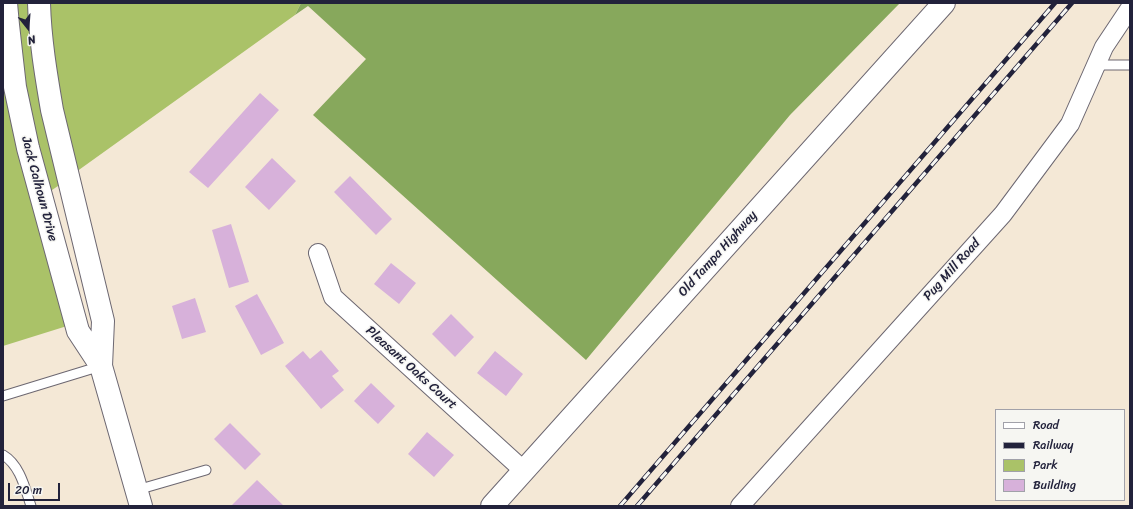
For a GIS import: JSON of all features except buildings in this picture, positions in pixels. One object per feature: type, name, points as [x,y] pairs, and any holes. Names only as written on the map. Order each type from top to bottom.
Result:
[{"type":"street","name":"Jack Calhoun Drive","points":[[6,3],[15,87],[28,148],[78,331],[101,366],[138,498]]},
{"type":"street","name":"Jack Calhoun Drive","points":[[39,3],[46,76],[52,110],[103,321],[101,366]]},
{"type":"street","name":"Old Tampa Highway","points":[[492,506],[944,3]]},
{"type":"street","name":"Pug Mill Road","points":[[740,506],[1003,214],[1070,124],[1104,47],[1129,10]]},
{"type":"street","name":"Pleasant Oaks Court","points":[[318,253],[333,297],[523,470]]},
{"type":"lane","points":[[1096,65],[1130,65]]},
{"type":"lane","points":[[3,396],[101,366]]},
{"type":"lane","points":[[3,455],[8,458],[18,471],[31,506]]},
{"type":"lane","points":[[138,498],[206,470]]},
{"type":"green space","points":[[16,3],[30,3],[61,184],[49,192],[29,116]]},
{"type":"green space","points":[[48,3],[301,3],[295,15],[76,172],[61,108]]},
{"type":"green space","points":[[301,3],[900,3],[790,115],[586,360],[313,115],[366,59],[308,6],[295,15]]},
{"type":"green space","points":[[3,66],[67,326],[3,346]]},
{"type":"railway","points":[[620,506],[1055,3]]},
{"type":"railway","points":[[637,506],[1072,3]]}]
